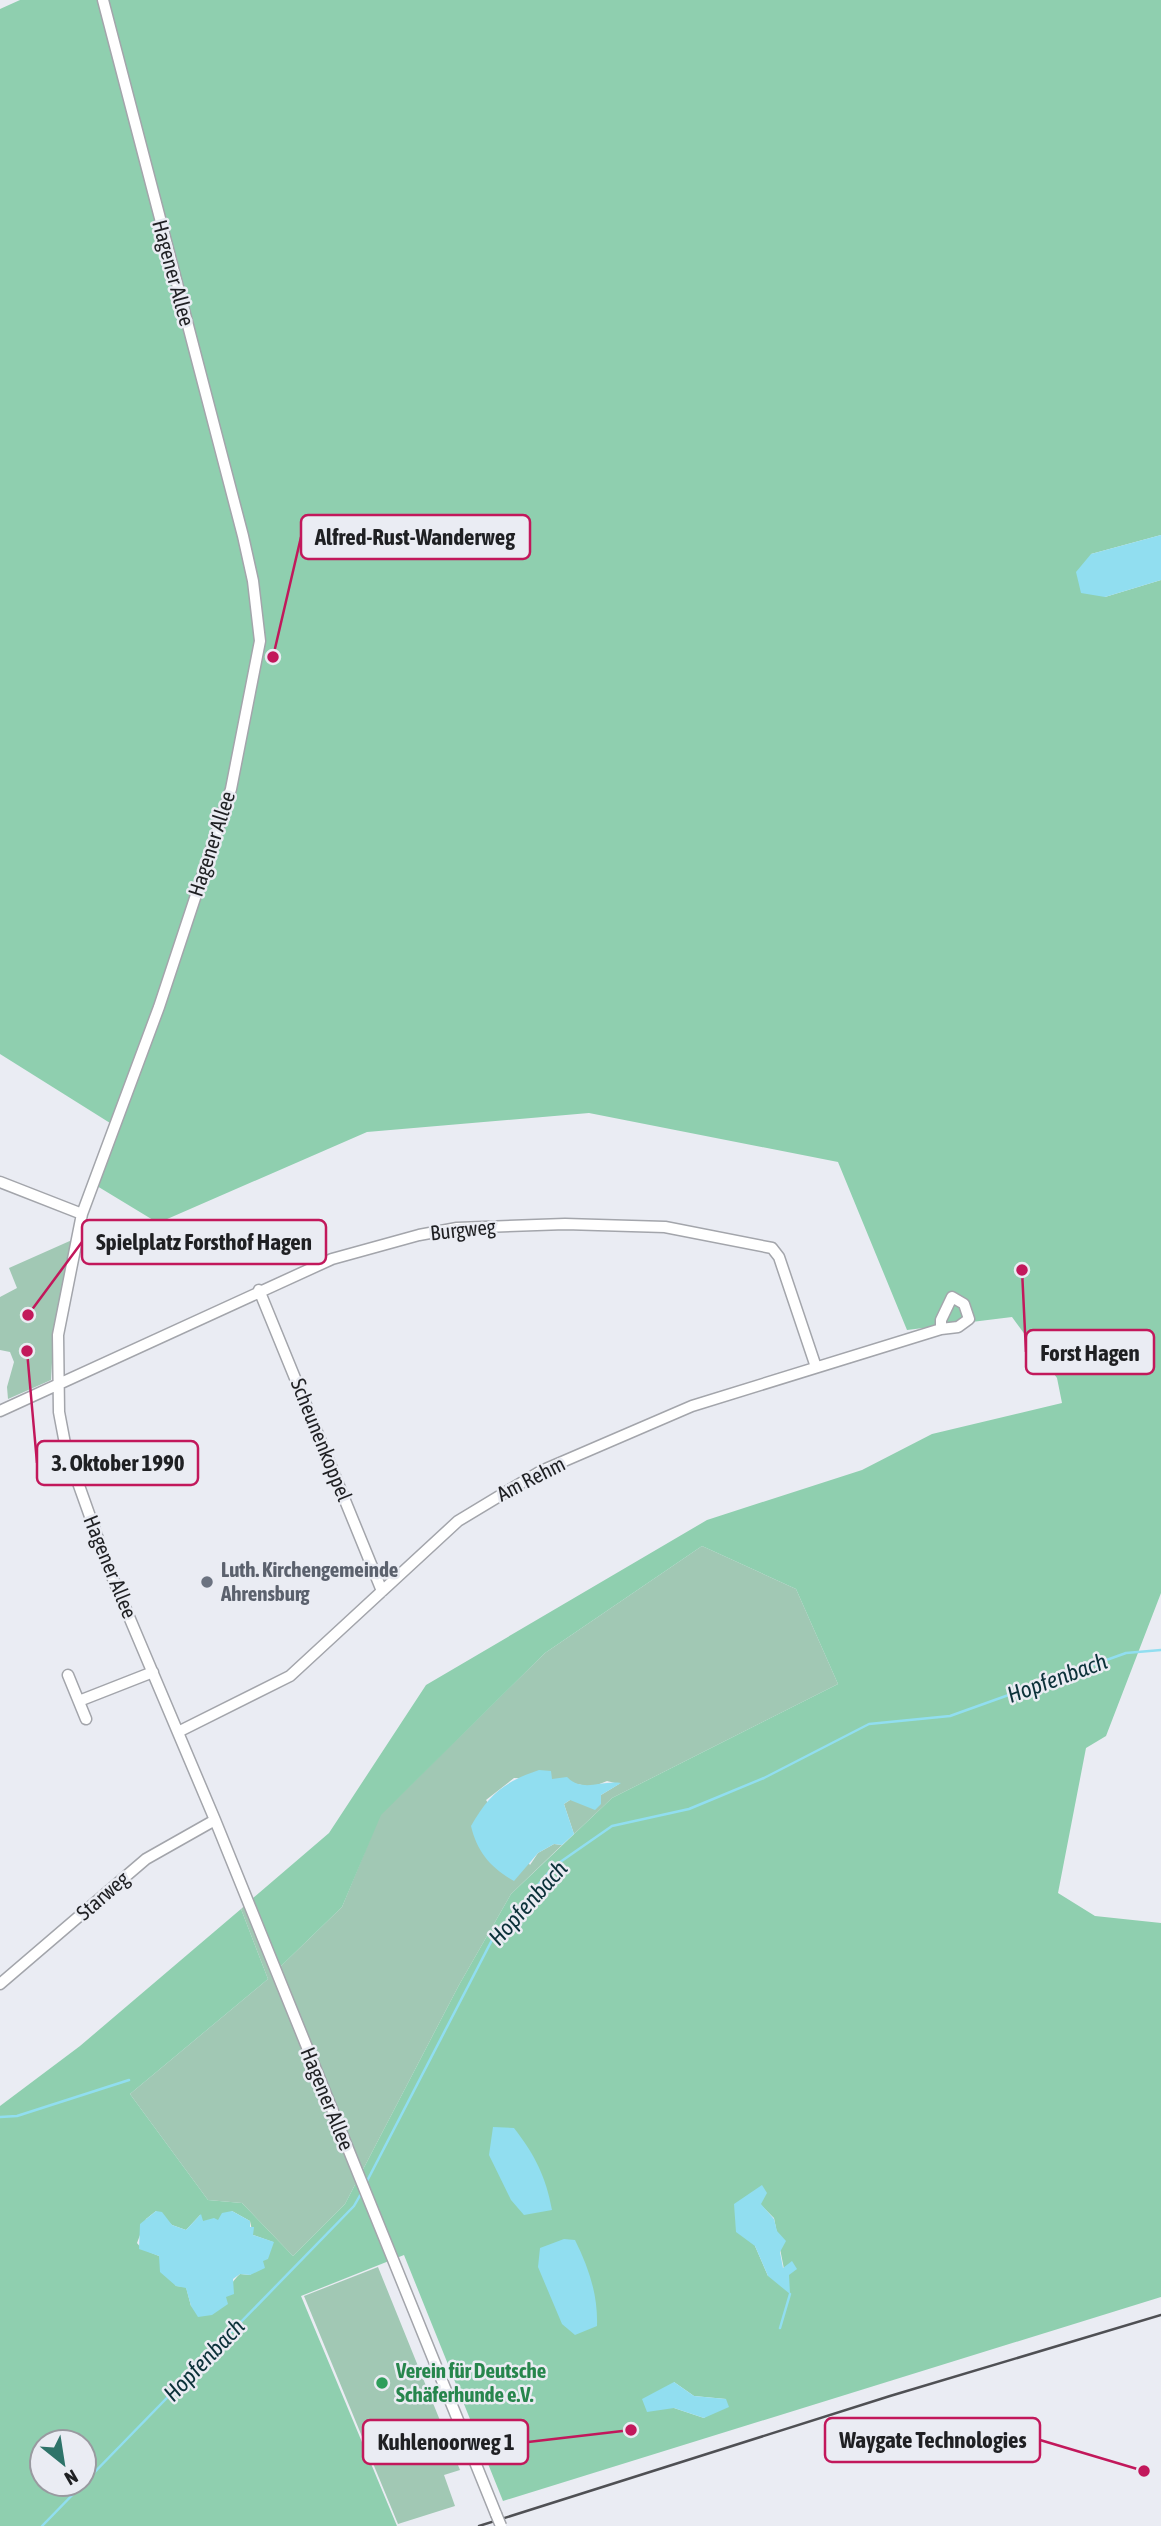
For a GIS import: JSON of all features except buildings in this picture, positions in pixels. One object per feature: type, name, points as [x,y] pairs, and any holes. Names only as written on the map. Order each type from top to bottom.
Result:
[{"type":"street","name":"Hagener Allee","points":[[103,0],[254,581],[260,641],[231,789],[159,1007],[82,1214],[63,1302],[57,1347],[57,1385],[66,1449],[84,1503],[501,2526]]},
{"type":"street","points":[[0,1182],[82,1214]]},
{"type":"street","name":"Burgweg","points":[[0,1411],[259,1290],[332,1259],[457,1228],[565,1224],[665,1227],[772,1248],[779,1257],[816,1367]]},
{"type":"street","name":"Scheunenkoppel","points":[[259,1290],[382,1591]]},
{"type":"street","name":"Am Rehm","points":[[178,1732],[290,1676],[458,1521],[541,1471],[692,1406],[941,1329]]},
{"type":"street","points":[[79,1701],[153,1672]]},
{"type":"street","points":[[68,1675],[86,1718]]},
{"type":"street","name":"Starweg","points":[[2,1978],[146,1859],[215,1820]]},
{"type":"green space","points":[[20,0],[1161,0],[1161,535],[1091,554],[1105,597],[1161,580],[1161,1593],[1106,1736],[1086,1748],[1058,1893],[1095,1916],[1161,1923],[1161,2297],[503,2501],[404,2255],[301,2296],[397,2526],[0,2526],[0,2106],[80,2046],[241,1909],[268,1979],[130,2094],[208,2200],[242,2203],[293,2256],[345,2204],[459,1985],[511,1894],[612,1798],[838,1684],[796,1589],[702,1546],[545,1653],[381,1815],[342,1907],[280,1967],[253,1898],[329,1833],[426,1685],[707,1520],[862,1470],[932,1434],[1062,1403],[1057,1378],[1012,1317],[907,1330],[838,1162],[589,1113],[367,1132],[158,1223],[97,1186],[118,1128],[0,1054],[0,9]],"holes":[[[762,2185],[760,2204],[774,2218],[784,2269],[768,2276],[755,2246]],[[156,2211],[172,2225],[186,2230],[200,2215],[203,2222],[218,2221],[232,2211],[250,2221],[253,2235],[273,2242],[250,2275],[240,2274],[237,2277],[214,2311],[191,2306],[186,2287],[176,2286],[159,2256],[142,2249],[137,2243],[146,2219]],[[674,2382],[694,2396],[726,2399],[704,2418],[674,2408]]]},
{"type":"green space","points":[[72,1240],[54,1328],[51,1380],[8,1399],[7,1387],[14,1362],[10,1352],[0,1350],[0,1297],[17,1288],[9,1268]]},
{"type":"green space","points":[[702,1546],[796,1589],[838,1684],[612,1798],[574,1834],[564,1804],[570,1800],[601,1795],[619,1784],[607,1781],[592,1787],[552,1779],[514,1778],[486,1800],[530,1865],[538,1853],[554,1844],[562,1845],[511,1894],[459,1985],[345,2204],[293,2256],[242,2203],[208,2200],[130,2094],[268,1979],[241,1909],[253,1898],[281,1966],[342,1907],[380,1815],[545,1653]]},
{"type":"green space","name":"Verein für Deutsche Schäferhunde e.V.","points":[[378,2267],[460,2470],[444,2475],[455,2506],[398,2524],[304,2296]]},
{"type":"water","points":[[1161,535],[1161,580],[1105,597],[1081,593],[1076,572],[1091,554]]},
{"type":"water","points":[[539,1770],[551,1771],[552,1779],[567,1777],[579,1784],[621,1783],[601,1795],[601,1804],[595,1810],[570,1800],[564,1804],[574,1834],[562,1845],[554,1844],[538,1853],[514,1881],[498,1871],[486,1858],[477,1844],[471,1826],[491,1797],[516,1779]]},
{"type":"water","points":[[493,2127],[514,2128],[534,2157],[552,2210],[524,2215],[511,2200],[489,2155]]},
{"type":"water","points":[[762,2185],[767,2193],[761,2204],[774,2219],[777,2231],[786,2241],[780,2252],[783,2268],[792,2261],[797,2269],[789,2275],[790,2294],[768,2276],[755,2246],[736,2232],[734,2204]]},
{"type":"water","points":[[156,2211],[162,2212],[172,2225],[186,2230],[201,2214],[203,2221],[214,2218],[218,2220],[222,2213],[232,2211],[250,2221],[250,2227],[254,2227],[253,2235],[274,2242],[268,2259],[263,2261],[265,2268],[250,2275],[240,2274],[233,2279],[234,2294],[226,2297],[228,2304],[212,2315],[198,2317],[191,2306],[186,2288],[176,2286],[160,2272],[159,2256],[139,2249],[140,2224]]},
{"type":"water","points":[[564,2239],[575,2240],[588,2271],[596,2303],[597,2326],[575,2335],[562,2324],[538,2267],[540,2248]]},
{"type":"water","points":[[674,2382],[694,2396],[726,2399],[729,2407],[704,2418],[674,2408],[647,2412],[642,2399]]},
{"type":"waterway","name":"Hopfenbach","points":[[366,2183],[492,1940],[553,1867],[612,1826],[689,1809],[764,1778],[869,1724],[950,1716],[1126,1653],[1161,1650]]},
{"type":"waterway","points":[[0,2117],[17,2116],[129,2080]]},
{"type":"waterway","name":"Hopfenbach","points":[[98,2469],[354,2206],[362,2192]]},
{"type":"waterway","points":[[780,2328],[790,2294]]},
{"type":"waterway","name":"Hopfenbach","points":[[42,2526],[69,2498]]},
{"type":"railway","points":[[479,2526],[890,2396],[1161,2315]]},
{"type":"place","name":"Alfred-Rust-Wanderweg","points":[[273,657]]},
{"type":"place","name":"Forst Hagen","points":[[1022,1270]]},
{"type":"place","name":"Spielplatz Forsthof Hagen","points":[[28,1315]]},
{"type":"place","name":"3. Oktober 1990","points":[[27,1351]]},
{"type":"place","name":"Luth. Kirchengemeinde Ahrensburg","points":[[207,1582]]},
{"type":"place","name":"Verein für Deutsche Schäferhunde e.V.","points":[[382,2383]]},
{"type":"place","name":"Kuhlenoorweg 1","points":[[631,2430]]},
{"type":"place","name":"Waygate Technologies","points":[[1144,2471]]}]
